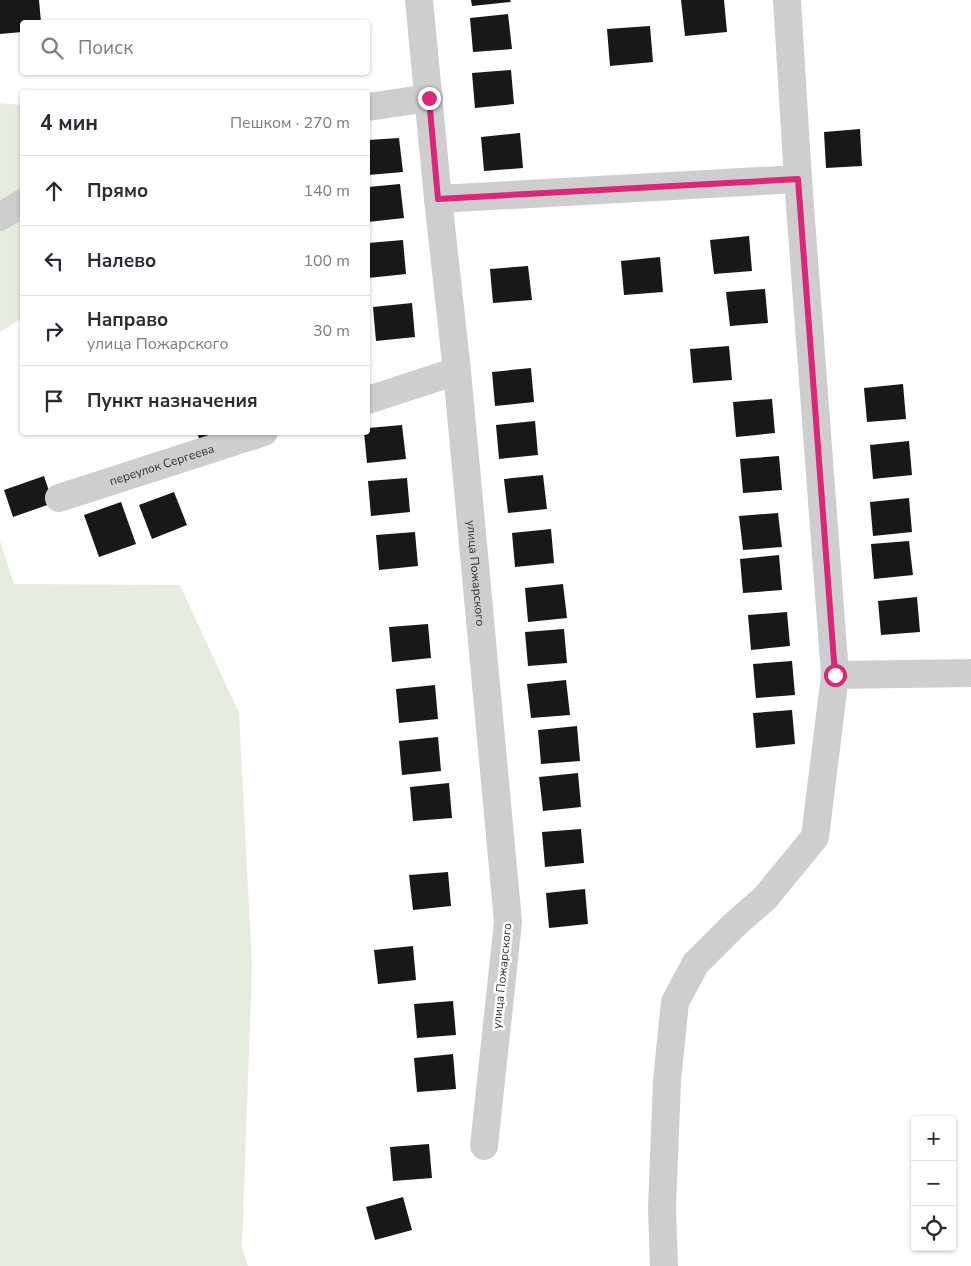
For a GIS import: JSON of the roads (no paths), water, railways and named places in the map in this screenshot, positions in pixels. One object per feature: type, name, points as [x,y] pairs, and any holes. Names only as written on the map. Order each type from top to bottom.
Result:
[{"type":"street","name":"улица Пожарского","points":[[419,0],[457,371],[508,922],[484,1146]]},
{"type":"street","points":[[664,1266],[663,1188],[667,1081],[675,1002],[696,963],[732,927],[765,898],[815,837],[835,675],[798,179],[787,0]]},
{"type":"street","points":[[370,107],[429,98]]},
{"type":"street","points":[[438,199],[798,179]]},
{"type":"street","points":[[0,217],[20,204]]},
{"type":"street","points":[[370,399],[457,371]]},
{"type":"street","name":"переулок Сергеева","points":[[59,498],[255,435]]},
{"type":"street","points":[[835,675],[971,673]]}]
